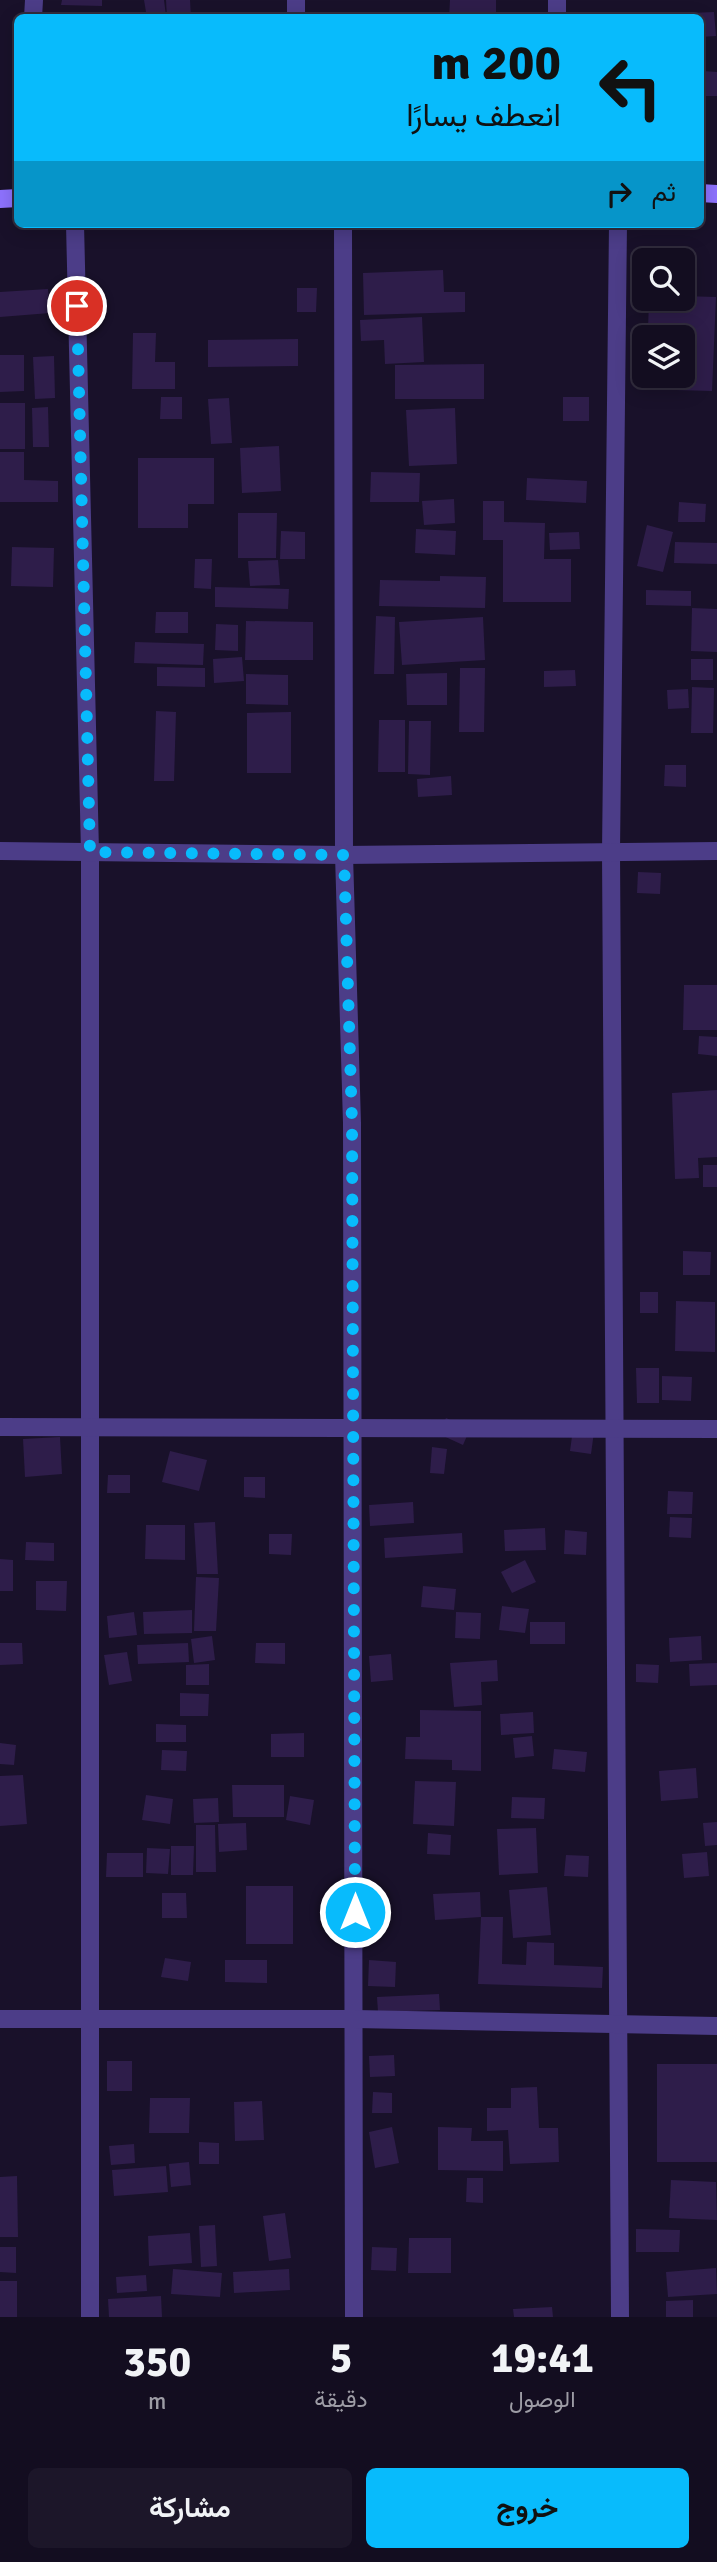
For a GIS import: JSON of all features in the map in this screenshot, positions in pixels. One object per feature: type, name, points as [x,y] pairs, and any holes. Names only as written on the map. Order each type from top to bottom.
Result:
[{"type":"street","points":[[75,228],[90,852],[90,2317]]},
{"type":"street","points":[[343,228],[344,855],[352,1123],[354,1430],[354,2317]]},
{"type":"street","points":[[618,228],[611,852],[620,2317]]},
{"type":"street","points":[[0,850],[344,855],[717,852]]},
{"type":"street","points":[[0,1427],[717,1429]]},
{"type":"street","points":[[0,2018],[355,2019],[717,2026]]},
{"type":"building","points":[[62,0],[102,0],[102,6],[61,5]]},
{"type":"building","points":[[144,0],[164,0],[166,14],[146,14]]},
{"type":"building","points":[[166,0],[190,0],[191,14],[167,14]]},
{"type":"building","points":[[450,0],[496,0],[496,14],[449,14]]},
{"type":"building","points":[[714,12],[716,36],[704,37],[704,14],[690,13]]},
{"type":"building","points":[[704,71],[717,72],[717,96],[704,96]]},
{"type":"building","points":[[443,270],[444,292],[465,292],[465,312],[364,315],[363,273]]},
{"type":"building","points":[[297,288],[317,288],[316,312],[297,312]]},
{"type":"building","points":[[48,289],[50,313],[0,317],[0,292]]},
{"type":"building","points":[[695,296],[716,297],[712,391],[639,389],[695,388],[695,325],[648,325],[649,311],[695,311]]},
{"type":"building","points":[[422,317],[424,362],[385,364],[384,340],[361,341],[360,320]]},
{"type":"building","points":[[133,333],[156,333],[155,362],[175,362],[175,389],[132,389]]},
{"type":"building","points":[[298,339],[298,366],[208,367],[208,340]]},
{"type":"building","points":[[0,355],[24,355],[24,391],[0,392]]},
{"type":"building","points":[[54,356],[55,398],[35,399],[33,357]]},
{"type":"building","points":[[484,364],[484,399],[395,399],[395,365]]},
{"type":"building","points":[[161,397],[182,397],[182,419],[160,419]]},
{"type":"building","points":[[563,397],[589,397],[589,421],[563,421]]},
{"type":"building","points":[[229,398],[232,443],[211,444],[208,399]]},
{"type":"building","points":[[0,403],[25,403],[25,449],[0,449]]},
{"type":"building","points":[[48,407],[49,447],[33,447],[32,408]]},
{"type":"building","points":[[455,408],[457,464],[409,466],[406,410]]},
{"type":"building","points":[[279,446],[281,491],[242,493],[240,448]]},
{"type":"building","points":[[0,452],[24,452],[24,480],[58,481],[58,502],[0,502]]},
{"type":"building","points":[[138,458],[214,458],[214,504],[188,504],[188,528],[138,528]]},
{"type":"building","points":[[371,472],[420,473],[419,502],[370,502]]},
{"type":"building","points":[[527,478],[587,481],[586,503],[526,500]]},
{"type":"building","points":[[454,499],[455,523],[424,525],[422,501]]},
{"type":"building","points":[[483,501],[504,501],[504,522],[545,523],[544,559],[571,559],[571,602],[503,602],[503,540],[483,540]]},
{"type":"building","points":[[679,502],[706,504],[705,522],[678,522]]},
{"type":"building","points":[[238,513],[277,513],[276,558],[238,558]]},
{"type":"building","points":[[647,525],[673,532],[663,572],[637,566]]},
{"type":"building","points":[[416,529],[456,531],[455,555],[415,553]]},
{"type":"building","points":[[281,531],[305,532],[305,559],[280,559]]},
{"type":"building","points":[[579,532],[580,549],[550,550],[549,533]]},
{"type":"building","points":[[675,542],[717,543],[717,564],[674,563]]},
{"type":"building","points":[[12,547],[54,548],[53,587],[11,586]]},
{"type":"building","points":[[195,559],[212,559],[211,589],[194,588]]},
{"type":"building","points":[[278,560],[280,585],[250,586],[248,561]]},
{"type":"building","points":[[440,576],[486,577],[485,608],[379,606],[380,580],[440,581]]},
{"type":"building","points":[[215,587],[289,589],[288,609],[215,607]]},
{"type":"building","points":[[646,590],[691,591],[691,606],[646,605]]},
{"type":"building","points":[[692,608],[717,609],[717,652],[691,651]]},
{"type":"building","points":[[156,612],[188,612],[188,633],[155,633]]},
{"type":"building","points":[[376,616],[395,617],[394,674],[374,674]]},
{"type":"building","points":[[483,617],[485,660],[402,665],[399,622]]},
{"type":"building","points":[[246,621],[313,622],[313,660],[245,660]]},
{"type":"building","points":[[216,624],[238,625],[238,651],[215,650]]},
{"type":"building","points":[[135,642],[204,644],[203,665],[134,663]]},
{"type":"building","points":[[242,657],[244,681],[214,683],[213,659]]},
{"type":"building","points":[[691,659],[713,659],[713,680],[691,680]]},
{"type":"building","points":[[157,667],[205,668],[205,687],[157,686]]},
{"type":"building","points":[[460,668],[485,668],[484,732],[459,732]]},
{"type":"building","points":[[575,670],[576,686],[544,687],[544,671]]},
{"type":"building","points":[[447,673],[447,705],[407,705],[406,674]]},
{"type":"building","points":[[246,674],[288,675],[288,705],[246,704]]},
{"type":"building","points":[[692,687],[714,688],[713,733],[691,733]]},
{"type":"building","points":[[688,689],[689,708],[668,709],[667,690]]},
{"type":"building","points":[[156,711],[176,712],[174,781],[154,781]]},
{"type":"building","points":[[291,712],[291,773],[247,773],[247,713]]},
{"type":"building","points":[[379,720],[405,720],[405,772],[378,772]]},
{"type":"building","points":[[409,721],[431,721],[430,775],[408,774]]},
{"type":"building","points":[[665,765],[686,765],[686,787],[664,786]]},
{"type":"building","points":[[451,776],[452,795],[418,797],[417,779]]},
{"type":"building","points":[[638,872],[661,873],[660,894],[637,893]]},
{"type":"building","points":[[684,985],[717,985],[717,1030],[683,1030]]},
{"type":"building","points":[[699,1036],[717,1037],[717,1056],[698,1054]]},
{"type":"building","points":[[717,1090],[717,1157],[698,1158],[699,1178],[675,1179],[672,1093]]},
{"type":"building","points":[[703,1165],[717,1165],[717,1187],[703,1187]]},
{"type":"building","points":[[683,1251],[711,1252],[710,1275],[683,1275]]},
{"type":"building","points":[[640,1292],[658,1292],[658,1313],[640,1313]]},
{"type":"building","points":[[676,1301],[715,1302],[715,1352],[675,1351]]},
{"type":"building","points":[[636,1368],[659,1368],[659,1403],[637,1403]]},
{"type":"building","points":[[662,1376],[692,1377],[691,1401],[662,1400]]},
{"type":"building","points":[[446,1418],[470,1429],[463,1445],[439,1434]]},
{"type":"building","points":[[573,1429],[594,1432],[591,1454],[570,1451]]},
{"type":"building","points":[[60,1437],[62,1474],[25,1477],[23,1439]]},
{"type":"building","points":[[432,1447],[447,1449],[444,1474],[430,1473]]},
{"type":"building","points":[[170,1451],[207,1460],[199,1491],[162,1482]]},
{"type":"building","points":[[108,1475],[130,1475],[130,1493],[107,1493]]},
{"type":"building","points":[[244,1477],[265,1477],[265,1498],[244,1497]]},
{"type":"building","points":[[668,1491],[693,1492],[692,1514],[667,1514]]},
{"type":"building","points":[[413,1502],[414,1523],[370,1526],[369,1505]]},
{"type":"building","points":[[670,1517],[692,1518],[691,1538],[669,1537]]},
{"type":"building","points":[[215,1522],[218,1574],[197,1574],[194,1523]]},
{"type":"building","points":[[146,1525],[185,1525],[185,1560],[145,1559]]},
{"type":"building","points":[[545,1528],[546,1550],[505,1551],[504,1530]]},
{"type":"building","points":[[565,1530],[587,1532],[586,1555],[564,1554]]},
{"type":"building","points":[[462,1533],[463,1553],[385,1558],[384,1538]]},
{"type":"building","points":[[269,1534],[292,1534],[291,1555],[269,1554]]},
{"type":"building","points":[[26,1542],[54,1543],[54,1561],[25,1560]]},
{"type":"building","points":[[0,1559],[13,1560],[13,1591],[0,1591]]},
{"type":"building","points":[[525,1560],[536,1582],[512,1593],[501,1572]]},
{"type":"building","points":[[196,1577],[219,1578],[216,1631],[194,1631]]},
{"type":"building","points":[[36,1581],[67,1581],[66,1611],[36,1610]]},
{"type":"building","points":[[423,1586],[456,1589],[454,1610],[421,1607]]},
{"type":"building","points":[[502,1606],[529,1609],[525,1633],[499,1630]]},
{"type":"building","points":[[192,1610],[192,1633],[144,1634],[143,1612]]},
{"type":"building","points":[[134,1612],[137,1635],[109,1638],[107,1616]]},
{"type":"building","points":[[456,1612],[481,1613],[480,1639],[455,1638]]},
{"type":"building","points":[[530,1622],[565,1622],[565,1644],[530,1644]]},
{"type":"building","points":[[212,1636],[215,1660],[194,1663],[191,1639]]},
{"type":"building","points":[[701,1636],[702,1660],[670,1662],[669,1638]]},
{"type":"building","points":[[0,1643],[22,1643],[23,1664],[0,1665]]},
{"type":"building","points":[[188,1643],[189,1662],[138,1664],[137,1645]]},
{"type":"building","points":[[256,1643],[285,1643],[285,1664],[255,1663]]},
{"type":"building","points":[[127,1652],[132,1681],[109,1685],[104,1655]]},
{"type":"building","points":[[391,1654],[393,1680],[371,1682],[369,1656]]},
{"type":"building","points":[[497,1660],[498,1681],[481,1682],[482,1705],[454,1707],[450,1663]]},
{"type":"building","points":[[717,1663],[717,1685],[690,1686],[689,1664]]},
{"type":"building","points":[[209,1664],[209,1685],[186,1685],[186,1665]]},
{"type":"building","points":[[636,1664],[659,1665],[658,1683],[636,1682]]},
{"type":"building","points":[[180,1693],[209,1694],[208,1716],[180,1716]]},
{"type":"building","points":[[420,1710],[481,1711],[481,1771],[452,1770],[452,1760],[405,1759],[406,1737],[420,1737]]},
{"type":"building","points":[[533,1712],[534,1733],[501,1735],[500,1714]]},
{"type":"building","points":[[156,1724],[186,1725],[186,1742],[156,1742]]},
{"type":"building","points":[[304,1733],[304,1757],[271,1757],[271,1734]]},
{"type":"building","points":[[532,1736],[534,1756],[515,1758],[513,1738]]},
{"type":"building","points":[[0,1743],[16,1745],[14,1765],[0,1764]]},
{"type":"building","points":[[554,1749],[587,1752],[585,1772],[552,1769]]},
{"type":"building","points":[[162,1750],[187,1751],[186,1771],[161,1770]]},
{"type":"building","points":[[696,1768],[698,1798],[661,1801],[659,1771]]},
{"type":"building","points":[[23,1775],[27,1824],[0,1826],[0,1776]]},
{"type":"building","points":[[415,1781],[456,1782],[454,1826],[413,1824]]},
{"type":"building","points":[[232,1785],[284,1785],[284,1817],[233,1817]]},
{"type":"building","points":[[146,1795],[173,1799],[170,1824],[142,1820]]},
{"type":"building","points":[[290,1796],[314,1800],[310,1825],[286,1820]]},
{"type":"building","points":[[512,1797],[545,1798],[544,1819],[511,1818]]},
{"type":"building","points":[[218,1798],[219,1822],[194,1823],[193,1799]]},
{"type":"building","points":[[717,1822],[717,1845],[705,1846],[703,1823]]},
{"type":"building","points":[[246,1823],[247,1850],[219,1852],[218,1824]]},
{"type":"building","points":[[196,1825],[215,1825],[216,1872],[196,1872]]},
{"type":"building","points":[[536,1828],[538,1873],[499,1875],[497,1829]]},
{"type":"building","points":[[428,1833],[451,1835],[450,1855],[427,1854]]},
{"type":"building","points":[[171,1846],[194,1846],[193,1875],[171,1875]]},
{"type":"building","points":[[147,1848],[170,1849],[168,1874],[146,1873]]},
{"type":"building","points":[[707,1852],[709,1876],[684,1878],[682,1854]]},
{"type":"building","points":[[107,1853],[143,1853],[143,1877],[106,1877]]},
{"type":"building","points":[[566,1855],[589,1856],[588,1877],[564,1876]]},
{"type":"building","points":[[246,1886],[293,1886],[293,1944],[246,1944]]},
{"type":"building","points":[[547,1887],[551,1935],[513,1938],[509,1890]]},
{"type":"building","points":[[480,1892],[481,1917],[435,1920],[433,1894]]},
{"type":"building","points":[[162,1893],[186,1893],[187,1918],[162,1918]]},
{"type":"building","points":[[481,1917],[503,1917],[502,1964],[526,1965],[527,1942],[554,1943],[554,1965],[603,1967],[602,1988],[478,1984]]},
{"type":"building","points":[[165,1958],[191,1962],[188,1981],[161,1977]]},
{"type":"building","points":[[225,1960],[267,1960],[267,1983],[225,1982]]},
{"type":"building","points":[[369,1960],[396,1962],[395,1987],[368,1986]]},
{"type":"building","points":[[439,1994],[440,2010],[378,2012],[377,1997]]},
{"type":"building","points":[[394,2055],[395,2076],[370,2077],[369,2056]]},
{"type":"building","points":[[107,2061],[132,2061],[132,2091],[107,2091]]},
{"type":"building","points":[[657,2064],[717,2064],[717,2162],[657,2162]]},
{"type":"building","points":[[537,2087],[539,2128],[558,2128],[559,2162],[510,2164],[508,2130],[487,2131],[487,2108],[511,2108],[511,2088]]},
{"type":"building","points":[[373,2092],[392,2093],[392,2113],[372,2113]]},
{"type":"building","points":[[150,2098],[190,2098],[189,2133],[149,2133]]},
{"type":"building","points":[[262,2101],[264,2140],[235,2141],[234,2102]]},
{"type":"building","points":[[392,2127],[399,2163],[375,2168],[369,2132]]},
{"type":"building","points":[[438,2127],[472,2128],[471,2141],[503,2141],[503,2171],[438,2170]]},
{"type":"building","points":[[199,2142],[219,2143],[219,2164],[199,2164]]},
{"type":"building","points":[[134,2144],[135,2163],[111,2165],[109,2146]]},
{"type":"building","points":[[189,2162],[191,2185],[171,2187],[169,2164]]},
{"type":"building","points":[[166,2166],[168,2192],[114,2196],[112,2170]]},
{"type":"building","points":[[17,2176],[18,2237],[0,2237],[0,2177]]},
{"type":"building","points":[[467,2178],[483,2178],[483,2203],[466,2202]]},
{"type":"building","points":[[671,2180],[716,2182],[717,2220],[669,2218]]},
{"type":"building","points":[[285,2213],[291,2258],[269,2261],[263,2216]]},
{"type":"building","points":[[215,2225],[217,2266],[201,2267],[199,2226]]},
{"type":"building","points":[[636,2229],[680,2230],[679,2252],[636,2252]]},
{"type":"building","points":[[190,2233],[192,2263],[149,2266],[148,2236]]},
{"type":"building","points":[[409,2238],[451,2238],[451,2273],[408,2273]]},
{"type":"building","points":[[0,2247],[16,2247],[16,2273],[0,2272]]},
{"type":"building","points":[[372,2247],[397,2248],[396,2271],[371,2270]]},
{"type":"building","points":[[716,2268],[717,2294],[668,2297],[666,2272]]},
{"type":"building","points":[[173,2269],[222,2273],[220,2297],[171,2294]]},
{"type":"building","points":[[289,2269],[290,2290],[234,2293],[233,2272]]},
{"type":"building","points":[[146,2275],[147,2291],[117,2293],[116,2277]]},
{"type":"building","points":[[0,2281],[17,2281],[17,2317],[0,2317]]},
{"type":"building","points":[[161,2296],[162,2317],[109,2317],[108,2299]]},
{"type":"building","points":[[693,2300],[693,2317],[666,2317],[666,2301]]},
{"type":"building","points":[[552,2307],[553,2317],[514,2317],[513,2309]]},
{"type":"route","points":[[77,306],[90,852],[344,855],[352,1123],[355,1912]]}]
